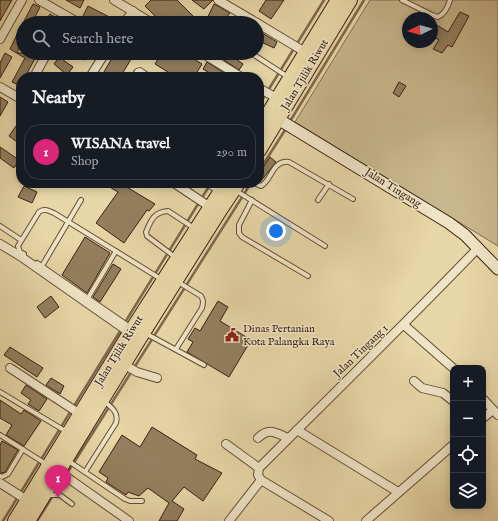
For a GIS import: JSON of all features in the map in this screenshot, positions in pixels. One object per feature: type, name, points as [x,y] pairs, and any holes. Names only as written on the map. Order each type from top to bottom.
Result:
[{"type":"highway","name":"Jalan Tjilik Riwut","points":[[264,121],[338,0]]},
{"type":"highway","name":"Jalan Tjilik Riwut","points":[[264,142],[350,0]]},
{"type":"highway","name":"Jalan Tjilik Riwut","points":[[170,280],[178,258],[196,229],[228,188]]},
{"type":"highway","name":"Jalan Tjilik Riwut","points":[[15,521],[43,494],[68,433],[170,280],[214,207]]},
{"type":"highway","name":"Jalan Tjilik Riwut","points":[[28,521],[32,504],[53,468],[65,458],[123,364],[135,331]]},
{"type":"main road","name":"Jalan Tingang","points":[[278,118],[449,223],[465,235],[498,269]]},
{"type":"street","points":[[0,39],[22,0]]},
{"type":"street","points":[[39,0],[61,16]]},
{"type":"street","points":[[114,0],[141,16]]},
{"type":"street","points":[[218,0],[245,16]]},
{"type":"street","points":[[129,16],[133,11]]},
{"type":"street","points":[[264,27],[305,52]]},
{"type":"street","points":[[37,72],[43,60]]},
{"type":"street","points":[[93,72],[101,60]]},
{"type":"street","points":[[213,60],[233,72]]},
{"type":"street","points":[[0,87],[16,96]]},
{"type":"street","points":[[264,91],[278,99]]},
{"type":"street","points":[[182,188],[214,207]]},
{"type":"street","points":[[0,244],[135,331]]},
{"type":"street","name":"Jalan Tingang 1","points":[[259,468],[331,395],[404,325],[478,248]]},
{"type":"street","points":[[404,325],[450,365]]},
{"type":"street","points":[[123,364],[142,374],[157,378]]},
{"type":"street","points":[[10,368],[80,414]]},
{"type":"street","points":[[414,381],[422,388],[443,393],[450,399]]},
{"type":"street","points":[[485,401],[496,412],[486,417]]},
{"type":"street","points":[[297,430],[398,492]]},
{"type":"street","points":[[258,438],[263,433],[268,431],[288,438]]},
{"type":"street","points":[[226,444],[259,468],[258,475],[261,480],[329,521]]},
{"type":"street","points":[[366,521],[450,448]]},
{"type":"street","points":[[53,468],[128,520]]},
{"type":"street","points":[[228,521],[261,480]]},
{"type":"street","points":[[0,483],[32,504]]},
{"type":"lane","points":[[402,0],[438,17],[445,12],[450,0]]},
{"type":"lane","points":[[261,60],[290,78]]},
{"type":"lane","points":[[264,184],[274,168],[285,161],[353,198]]},
{"type":"lane","points":[[318,200],[329,184]]},
{"type":"lane","points":[[231,188],[325,246]]},
{"type":"lane","points":[[42,266],[81,200]]},
{"type":"lane","points":[[252,200],[239,225],[239,233],[242,237],[308,276]]},
{"type":"lane","points":[[176,349],[202,308],[203,299],[201,296],[116,251],[50,211],[42,210],[39,212],[18,246],[20,252],[135,331],[176,349],[204,365]]},
{"type":"lane","points":[[178,258],[148,236],[146,232],[154,217],[158,213],[168,211],[196,229]]},
{"type":"lane","points":[[0,226],[21,240]]},
{"type":"lane","points":[[88,298],[116,251]]},
{"type":"lane","points":[[0,392],[68,433]]},
{"type":"lane","points":[[85,472],[117,418],[114,410],[101,399]]},
{"type":"lane","points":[[0,435],[53,468]]},
{"type":"lane","points":[[0,476],[2,477],[8,474],[23,449]]},
{"type":"lane","points":[[65,458],[124,499],[130,501],[142,501]]},
{"type":"lane","points":[[43,494],[60,496],[72,504]]},
{"type":"shaded area","points":[[370,0],[498,0],[498,246],[295,122]]},
{"type":"building","points":[[0,0],[12,0],[0,21]]},
{"type":"building","points":[[66,0],[84,0],[80,8]]},
{"type":"building","points":[[151,0],[177,0],[193,16],[155,16],[145,6]]},
{"type":"building","points":[[192,0],[213,0],[204,9]]},
{"type":"building","points":[[266,0],[284,0],[271,19],[259,11]]},
{"type":"building","points":[[33,4],[40,7],[36,16],[27,16]]},
{"type":"building","points":[[214,4],[230,13],[228,16],[208,16]]},
{"type":"building","points":[[88,6],[107,16],[83,16]]},
{"type":"building","points":[[460,12],[469,16],[452,47],[448,45],[442,53],[433,49],[438,48],[438,26],[448,32]]},
{"type":"building","points":[[264,34],[277,42],[274,48],[264,43]]},
{"type":"building","points":[[16,37],[16,53],[10,49]]},
{"type":"building","points":[[5,53],[12,57],[0,78],[0,63]]},
{"type":"building","points":[[24,60],[34,60],[28,72],[17,72]]},
{"type":"building","points":[[57,60],[63,60],[73,67],[69,72],[63,72],[54,64]]},
{"type":"building","points":[[111,60],[131,60],[123,72],[104,72]]},
{"type":"building","points":[[158,60],[195,60],[202,64],[197,72],[168,72],[155,64]]},
{"type":"building","points":[[224,60],[237,60],[243,64],[239,70]]},
{"type":"building","points":[[207,62],[223,72],[208,72],[203,69]]},
{"type":"building","points":[[16,75],[16,84],[12,82]]},
{"type":"building","points":[[399,82],[406,86],[399,97],[393,93]]},
{"type":"building","points":[[0,97],[8,102],[0,116]]},
{"type":"building","points":[[16,126],[16,141],[9,136]]},
{"type":"building","points":[[0,147],[16,158],[16,165],[14,168],[0,158]]},
{"type":"building","points":[[270,157],[276,162],[264,177],[264,166]]},
{"type":"building","points":[[23,188],[28,188],[37,192],[32,203],[18,197]]},
{"type":"building","points":[[111,188],[128,188],[155,204],[149,211],[147,210],[124,243],[96,223],[118,192]]},
{"type":"building","points":[[85,237],[110,253],[87,293],[62,275]]},
{"type":"building","points":[[113,264],[121,269],[100,302],[93,297]]},
{"type":"building","points":[[51,296],[59,307],[45,318],[37,307]]},
{"type":"building","name":"Dinas Pertanian Kota Palangka Raya","points":[[218,301],[228,307],[220,321],[251,340],[229,377],[187,352],[193,342],[188,339],[195,328],[200,331]]},
{"type":"building","points":[[10,347],[43,368],[37,377],[4,355]]},
{"type":"building","points":[[51,378],[64,386],[60,394],[46,385]]},
{"type":"building","points":[[26,385],[47,399],[39,411],[28,404],[31,400],[21,393]]},
{"type":"building","points":[[0,400],[21,414],[24,410],[41,421],[24,446],[6,435],[12,425],[0,418]]},
{"type":"building","points":[[152,427],[197,455],[195,459],[222,473],[203,501],[184,487],[172,501],[184,509],[177,521],[159,521],[169,503],[148,488],[139,496],[128,492],[126,495],[106,482],[108,478],[99,472],[122,435],[140,447]]},
{"type":"building","points":[[2,441],[18,450],[5,472],[0,473],[0,445]]},
{"type":"waterway","points":[[264,97],[324,0]]},
{"type":"waterway","points":[[289,123],[364,0]]},
{"type":"waterway","points":[[264,163],[287,127]]},
{"type":"waterway","points":[[124,324],[208,188]]},
{"type":"waterway","points":[[37,521],[248,188]]},
{"type":"waterway","points":[[3,521],[122,328]]},
{"type":"place","name":"Dinas Pertanian Kota Palangka Raya","points":[[232,335]]},
{"type":"place","name":"WISANA travel","points":[[58,498]]}]
